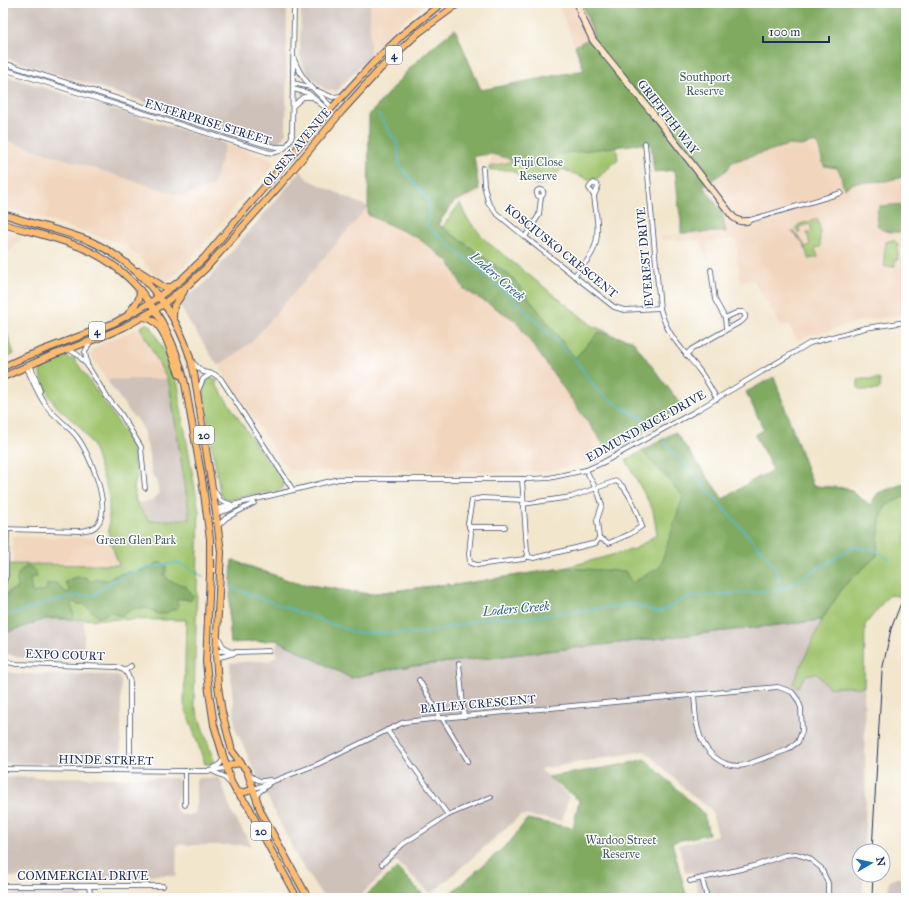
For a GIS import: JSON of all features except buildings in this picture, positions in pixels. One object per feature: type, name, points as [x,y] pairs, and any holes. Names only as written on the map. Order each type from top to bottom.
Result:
[{"type":"main road","name":"OLSEN AVENUE","points":[[150,303],[172,287],[204,258],[344,94],[391,45],[442,3]]},
{"type":"main road","name":"OLSEN AVENUE","points":[[155,310],[187,286],[206,268],[260,208],[338,116],[395,54],[418,33],[459,3]]},
{"type":"main road","points":[[331,110],[338,116]]},
{"type":"main road","name":"20","points":[[3,214],[91,242],[117,257],[130,266],[144,279],[159,297],[174,319],[183,338],[192,362],[212,484],[221,552],[216,654],[218,686],[229,744],[232,751],[245,769],[261,812],[308,898]]},
{"type":"main road","name":"20","points":[[3,224],[87,250],[116,268],[140,290],[150,303],[174,346],[185,383],[210,539],[211,558],[206,654],[210,703],[214,725],[226,768],[234,788],[249,807],[297,898]]},
{"type":"main road","points":[[87,250],[91,242]]},
{"type":"main road","points":[[130,266],[164,287],[172,287]]},
{"type":"main road","points":[[174,319],[174,307],[187,286]]},
{"type":"main road","points":[[127,316],[138,301],[140,290]]},
{"type":"main road","name":"4","points":[[3,367],[96,331],[150,303]]},
{"type":"main road","name":"4","points":[[3,377],[28,365],[115,331],[143,318],[155,310]]},
{"type":"main road","points":[[143,318],[149,319],[160,328],[171,351],[177,369],[185,383]]},
{"type":"main road","points":[[23,358],[28,365]]},
{"type":"main road","points":[[207,513],[216,511]]},
{"type":"main road","points":[[206,654],[216,654]]},
{"type":"main road","points":[[226,768],[239,763],[245,769]]},
{"type":"main road","points":[[234,788],[240,793],[253,790]]},
{"type":"street","points":[[285,147],[292,136],[294,3]]},
{"type":"street","name":"GRIFFITH WAY","points":[[575,3],[593,40],[728,210],[737,220],[742,222],[747,221]]},
{"type":"street","name":"GRIFFITH WAY","points":[[578,3],[581,15]]},
{"type":"street","points":[[293,57],[302,75],[331,110]]},
{"type":"street","name":"ENTERPRISE STREET","points":[[3,62],[263,144],[276,147],[285,147]]},
{"type":"street","name":"ENTERPRISE STREET","points":[[3,69],[268,152],[276,152],[285,147]]},
{"type":"street","points":[[293,83],[305,85],[331,97],[338,97],[344,94]]},
{"type":"street","points":[[293,89],[304,91],[331,110]]},
{"type":"street","points":[[293,107],[297,101],[303,97],[309,96],[314,98]]},
{"type":"street","name":"EVEREST DRIVE","points":[[645,144],[660,308],[666,327],[686,355],[700,371],[717,399]]},
{"type":"street","name":"KOSCIUSKO CRESCENT","points":[[483,168],[484,185],[488,202],[496,213],[574,276],[617,308],[628,310],[660,308]]},
{"type":"street","points":[[747,221],[841,193]]},
{"type":"street","points":[[574,276],[590,256],[597,240],[594,196]]},
{"type":"street","points":[[525,237],[539,215],[541,197]]},
{"type":"street","points":[[711,270],[715,300],[725,318],[726,329]]},
{"type":"street","points":[[686,355],[692,349],[744,320],[745,315],[740,311],[725,318]]},
{"type":"street","name":"EDMUND RICE DRIVE","points":[[216,511],[228,510],[237,505],[339,479],[522,479],[549,478],[586,470],[612,458],[717,399],[810,343],[865,328],[906,322]]},
{"type":"street","points":[[87,365],[85,352],[90,341]]},
{"type":"street","points":[[68,349],[78,355],[87,365],[141,447],[145,488]]},
{"type":"street","points":[[192,362],[202,371],[216,375],[222,381],[293,490]]},
{"type":"street","points":[[3,584],[6,576],[5,529],[90,530],[98,524],[102,516],[100,484],[85,451],[78,437],[51,411],[43,401],[28,365]]},
{"type":"street","points":[[197,393],[202,380],[211,374]]},
{"type":"street","points":[[528,556],[534,558],[596,543],[599,538],[597,520],[602,505],[586,470]]},
{"type":"street","points":[[522,479],[528,556]]},
{"type":"street","points":[[528,556],[524,559],[477,565],[470,563],[469,554],[471,533],[468,523],[472,500],[482,498],[523,502],[571,497],[616,481],[621,484],[638,512],[642,526],[630,534],[609,543],[599,538]]},
{"type":"street","points":[[212,484],[217,497],[221,501],[226,504],[237,505]]},
{"type":"street","name":"EDMUND RICE DRIVE","points":[[218,526],[226,518],[262,499]]},
{"type":"street","points":[[469,527],[505,527]]},
{"type":"street","points":[[217,633],[221,643],[228,650]]},
{"type":"street","points":[[238,652],[220,657],[216,654],[219,651],[228,650],[238,652],[269,651]]},
{"type":"street","name":"EXPO COURT","points":[[3,661],[17,664],[116,667],[125,670]]},
{"type":"street","points":[[459,663],[464,716]]},
{"type":"street","points":[[130,770],[130,682],[128,674],[125,670],[131,666]]},
{"type":"street","points":[[419,680],[440,718],[468,760]]},
{"type":"street","name":"BAILEY CRESCENT","points":[[253,790],[276,779],[318,764],[404,722],[694,694],[778,687],[792,692],[800,704],[802,724],[798,742],[787,750],[745,765],[728,766],[711,754],[701,738],[698,730],[694,694]]},
{"type":"street","points":[[387,730],[448,815]]},
{"type":"street","points":[[208,771],[220,764],[224,758]]},
{"type":"street","name":"HINDE STREET","points":[[3,769],[208,771],[226,768]]},
{"type":"street","name":"BAILEY CRESCENT","points":[[245,769],[256,780],[262,781],[276,779]]},
{"type":"street","points":[[185,771],[185,805]]},
{"type":"street","name":"HINDE STREET","points":[[208,771],[223,776],[234,788]]},
{"type":"street","points":[[256,800],[259,792],[276,779]]},
{"type":"street","points":[[382,864],[403,844],[448,815],[491,797]]},
{"type":"street","points":[[690,881],[754,866],[785,855],[801,855],[812,860],[824,873],[828,883],[828,898]]},
{"type":"street","points":[[702,878],[707,898]]},
{"type":"street","name":"COMMERCIAL DRIVE","points":[[3,886],[163,886]]},
{"type":"street","points":[[89,887],[91,898]]},
{"type":"shaded area","points":[[3,3],[287,3],[286,132],[283,138],[278,142],[272,142],[3,57]]},
{"type":"shaded area","points":[[301,3],[370,3],[370,55],[337,91],[326,90],[308,75],[302,63],[300,56]]},
{"type":"shaded area","points":[[370,3],[427,3],[405,20],[370,55]]},
{"type":"shaded area","name":"Southport Reserve","points":[[558,3],[906,3],[906,314],[864,320],[806,337],[798,341],[788,324],[782,327],[754,280],[740,281],[736,240],[708,241],[707,249],[711,260],[707,261],[700,241],[661,240],[660,237],[681,233],[681,220],[675,170],[654,172],[655,133],[509,157],[510,162],[489,167],[492,157],[489,149],[474,156],[480,194],[460,203],[419,161],[409,69],[431,48],[455,29],[481,90],[584,70]]},
{"type":"shaded area","points":[[3,75],[226,144],[213,186],[182,196],[3,140]]},
{"type":"shaded area","points":[[3,141],[117,176],[213,185],[226,144],[269,158],[274,164],[251,192],[245,195],[192,259],[169,281],[163,281],[126,245],[3,206]]},
{"type":"shaded area","points":[[301,171],[307,179],[368,207],[251,343],[218,366],[183,312],[181,306],[182,301],[185,297],[201,287]]},
{"type":"shaded area","points":[[368,207],[430,237],[455,252],[625,445],[583,464],[541,472],[298,471],[289,469],[281,461],[221,369],[222,363],[252,343]]},
{"type":"shaded area","points":[[3,231],[23,237],[9,252],[4,251],[3,260]]},
{"type":"shaded area","points":[[140,327],[167,379],[106,378],[91,354],[93,349]]},
{"type":"shaded area","points":[[106,379],[167,379],[169,383],[189,519],[150,521],[138,506],[138,503],[151,501],[159,494],[157,482],[152,476],[148,448],[142,427]]},
{"type":"shaded area","points":[[13,537],[109,538],[119,565],[13,564]]},
{"type":"shaded area","points":[[41,619],[84,620],[84,658],[23,658],[3,653],[3,632]]},
{"type":"shaded area","points":[[822,620],[806,675],[816,673],[828,687],[864,687],[866,800],[864,843],[851,843],[851,883],[863,883],[863,898],[699,898],[693,872],[685,873],[679,845],[718,835],[711,809],[694,797],[645,751],[540,769],[569,797],[562,821],[521,815],[431,894],[396,861],[358,898],[324,898],[296,856],[235,727],[230,663],[270,660],[276,657],[277,640],[351,678],[397,668]]},
{"type":"shaded area","points":[[3,671],[20,674],[118,676],[121,681],[121,759],[119,762],[116,764],[3,763]]},
{"type":"shaded area","points":[[3,777],[176,778],[179,781],[179,795],[175,802],[175,808],[179,814],[188,815],[196,812],[196,780],[198,778],[219,778],[232,813],[252,846],[177,845],[176,877],[169,875],[155,875],[143,878],[3,877]]},
{"type":"shaded area","points":[[894,878],[906,878],[906,898],[888,898],[889,883],[891,883],[891,880]]},
{"type":"shaded area","points":[[3,894],[79,894],[84,898],[3,898]]},
{"type":"shaded area","points":[[102,894],[152,895],[160,898],[101,898]]},
{"type":"shaded area","points":[[174,895],[173,898],[160,898]]},
{"type":"green space","name":"Southport Reserve","points":[[582,3],[906,3],[906,176],[886,181],[854,183],[844,189],[840,173],[837,168],[824,166],[817,142],[801,146],[788,145],[732,162],[727,170],[703,186],[722,212],[726,232],[681,233],[681,220],[675,170],[654,172],[651,145],[638,144],[559,154],[535,166],[492,154],[474,156],[479,190],[454,202],[438,224],[513,278],[575,358],[599,332],[632,340],[682,406],[625,445],[609,452],[515,320],[464,289],[450,263],[418,238],[368,215],[369,115],[409,69],[431,48],[455,29],[481,90],[584,70],[575,46],[594,36]]},
{"type":"green space","name":"Fuji Close Reserve","points":[[616,146],[618,159],[598,178],[588,179],[562,169],[544,184],[534,185],[511,170],[489,170],[489,167],[510,162],[509,157]]},
{"type":"green space","points":[[460,203],[466,217],[486,241],[593,326],[610,333],[595,341],[579,368],[441,229]]},
{"type":"green space","points":[[906,204],[906,232],[886,231],[878,226],[876,221],[879,206]]},
{"type":"green space","points":[[818,219],[820,228],[820,247],[815,248],[818,257],[809,259],[803,243],[792,232],[793,231],[803,242],[805,247],[810,245],[807,233],[812,231],[810,224],[799,227],[800,232],[798,232],[795,228],[800,224]]},
{"type":"green space","points":[[894,240],[898,245],[898,260],[895,260],[895,266],[885,267],[884,256],[886,242]]},
{"type":"green space","points":[[3,324],[14,354],[3,360]]},
{"type":"green space","name":"Green Glen Park","points":[[146,324],[151,326],[170,363],[178,383],[180,403],[199,511],[194,703],[214,761],[213,764],[205,764],[184,704],[186,620],[41,619],[3,632],[3,564],[119,565],[109,538],[108,492],[92,444],[80,427],[57,407],[49,396],[40,375],[41,366],[67,356],[69,360],[73,357],[126,434],[132,446],[137,477],[134,485],[136,503],[138,503],[138,506],[150,521],[189,519],[169,383],[140,327]]},
{"type":"green space","points":[[774,377],[813,486],[847,488],[870,505],[878,493],[906,483],[906,496],[886,505],[880,521],[877,556],[844,586],[822,620],[397,668],[351,678],[277,640],[231,643],[229,618],[232,560],[296,583],[368,594],[449,584],[449,586],[564,568],[625,571],[632,583],[660,567],[683,496],[642,451],[675,432],[723,499],[773,470],[755,435],[764,430],[746,392]]},
{"type":"green space","points":[[207,378],[212,378],[218,381],[215,383],[269,464],[273,463],[284,481],[283,488],[229,500],[225,500],[220,493],[204,397],[204,385]]},
{"type":"green space","points":[[859,379],[878,379],[880,380],[880,388],[878,390],[860,390],[858,388]]},
{"type":"green space","points":[[671,435],[720,509],[801,453],[813,486],[847,488],[870,505],[878,493],[906,483],[906,597],[889,595],[865,625],[864,687],[828,687],[816,673],[806,675],[798,687],[793,683],[822,620],[397,668],[351,678],[277,640],[231,643],[229,618],[232,560],[296,583],[368,594],[449,584],[449,586],[563,568],[635,549],[657,534],[653,510],[626,460]]},
{"type":"green space","points":[[162,562],[166,566],[166,572],[164,574],[169,581],[186,586],[193,597],[190,601],[185,599],[177,599],[179,606],[177,609],[165,614],[160,614],[151,610],[139,608],[122,616],[110,611],[104,616],[98,617],[84,604],[77,604],[73,602],[71,603],[74,616],[71,620],[57,617],[43,620],[3,634],[3,602],[8,592],[17,588],[18,575],[27,566],[34,570],[37,575],[37,577],[30,578],[33,593],[46,590],[47,584],[57,583],[60,588],[68,593],[70,591],[65,582],[75,577],[86,578],[91,582],[96,579],[108,580],[116,575],[147,570],[157,563]]},
{"type":"green space","name":"Wardoo Street Reserve","points":[[645,759],[704,814],[709,834],[672,842],[687,898],[445,898],[510,842],[527,819],[573,828],[579,800],[548,777],[626,764]]},
{"type":"green space","points":[[397,868],[425,896],[443,898],[363,898]]},
{"type":"waterway","name":"Loders Creek","points":[[378,114],[397,143],[400,166],[429,201],[428,227],[511,297],[575,359],[598,391],[619,406],[645,420],[650,426]]},
{"type":"waterway","name":"Loders Creek","points":[[664,441],[775,566],[782,590]]},
{"type":"waterway","name":"Loders Creek","points":[[230,587],[356,633],[423,633],[494,617],[521,618],[635,604],[658,613],[688,597],[782,590],[854,547],[876,550],[889,559]]},
{"type":"waterway","points":[[3,617],[71,596],[94,595],[113,580],[145,568],[177,563],[188,567],[203,577]]},
{"type":"tram line","points":[[872,843],[882,671],[891,629],[906,590]]},
{"type":"tram line","points":[[872,898],[873,883]]}]
